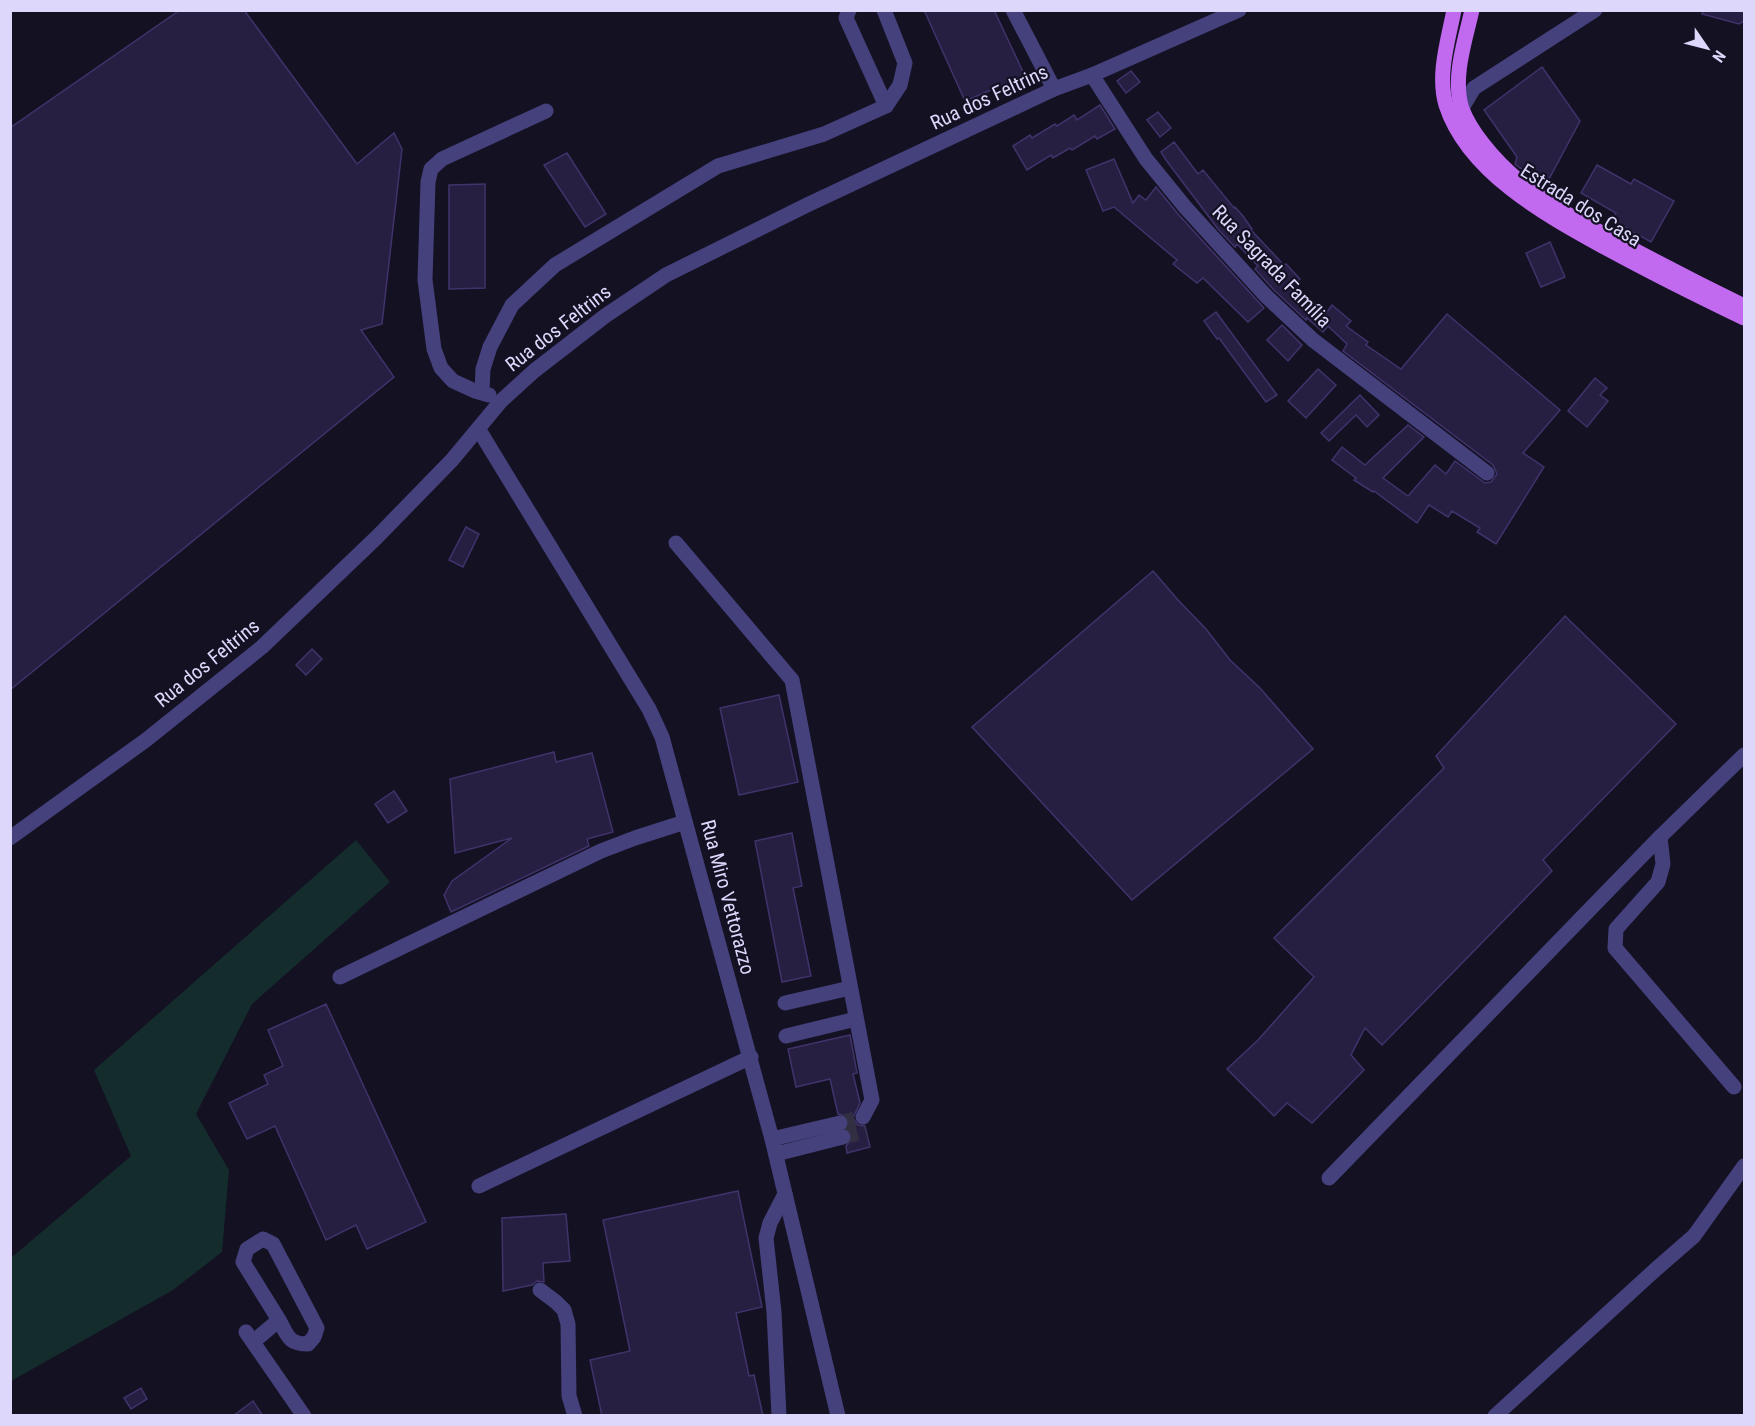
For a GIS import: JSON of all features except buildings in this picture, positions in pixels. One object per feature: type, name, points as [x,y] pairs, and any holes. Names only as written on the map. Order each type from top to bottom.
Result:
[{"type":"main road","name":"Estrada dos Casa","points":[[1454,10],[1444,63],[1443,87],[1446,105],[1468,145],[1486,167],[1524,199],[1562,223],[1668,281],[1744,318]]},
{"type":"main road","name":"Estrada dos Casa","points":[[1472,10],[1460,65],[1459,83],[1462,108],[1477,136],[1499,164],[1514,178],[1555,207],[1744,306]]},
{"type":"street","points":[[849,10],[846,18],[886,106]]},
{"type":"street","points":[[482,392],[483,369],[490,347],[512,305],[555,265],[717,166],[824,134],[886,106],[900,85],[905,63],[884,10]]},
{"type":"street","points":[[1013,10],[1054,89]]},
{"type":"street","name":"Rua dos Feltrins","points":[[10,838],[146,740],[262,647],[377,537],[452,460],[501,401],[534,371],[605,315],[666,276],[807,205],[1054,89],[1092,75],[1239,10]]},
{"type":"street","points":[[1462,108],[1474,88],[1595,10]]},
{"type":"street","name":"Rua Sagrada Família","points":[[1092,75],[1146,159],[1185,207],[1266,297],[1313,340],[1487,473]]},
{"type":"street","points":[[1459,83],[1474,88]]},
{"type":"street","points":[[501,401],[453,381],[441,368],[434,349],[425,280],[428,182],[431,169],[442,159],[546,111]]},
{"type":"street","name":"Rua Miro Vettorazzo","points":[[479,430],[649,709],[662,737],[751,1057],[838,1416]]},
{"type":"street","points":[[676,543],[792,680],[872,1100],[863,1117]]},
{"type":"street","points":[[1329,1178],[1660,837],[1744,755]]},
{"type":"street","points":[[340,977],[601,851],[685,822]]},
{"type":"street","points":[[1660,837],[1663,864],[1658,882],[1616,929],[1615,948],[1734,1088]]},
{"type":"street","points":[[785,1003],[850,988]]},
{"type":"street","points":[[786,1036],[856,1018]]},
{"type":"street","points":[[479,1185],[751,1057]]},
{"type":"street","points":[[772,1139],[842,1130],[776,1154]]},
{"type":"street","points":[[1495,1416],[1682,1248],[1707,1218],[1744,1166]]},
{"type":"street","points":[[779,1416],[774,1312],[765,1238],[785,1194]]},
{"type":"street","points":[[263,1239],[273,1244],[304,1302],[317,1328],[315,1337],[308,1344],[297,1344],[290,1341],[279,1320],[243,1262],[248,1249],[263,1239]]},
{"type":"street","points":[[540,1290],[564,1310],[568,1324],[569,1396],[575,1416]]},
{"type":"street","points":[[279,1320],[249,1337],[304,1416]]},
{"type":"green space","points":[[356,840],[390,882],[252,1004],[196,1114],[229,1170],[222,1252],[173,1290],[11,1381],[11,1258],[131,1156],[94,1070]]},
{"type":"tunnel","points":[[840,1123],[863,1117]]},
{"type":"tunnel","points":[[843,1137],[866,1131]]}]
